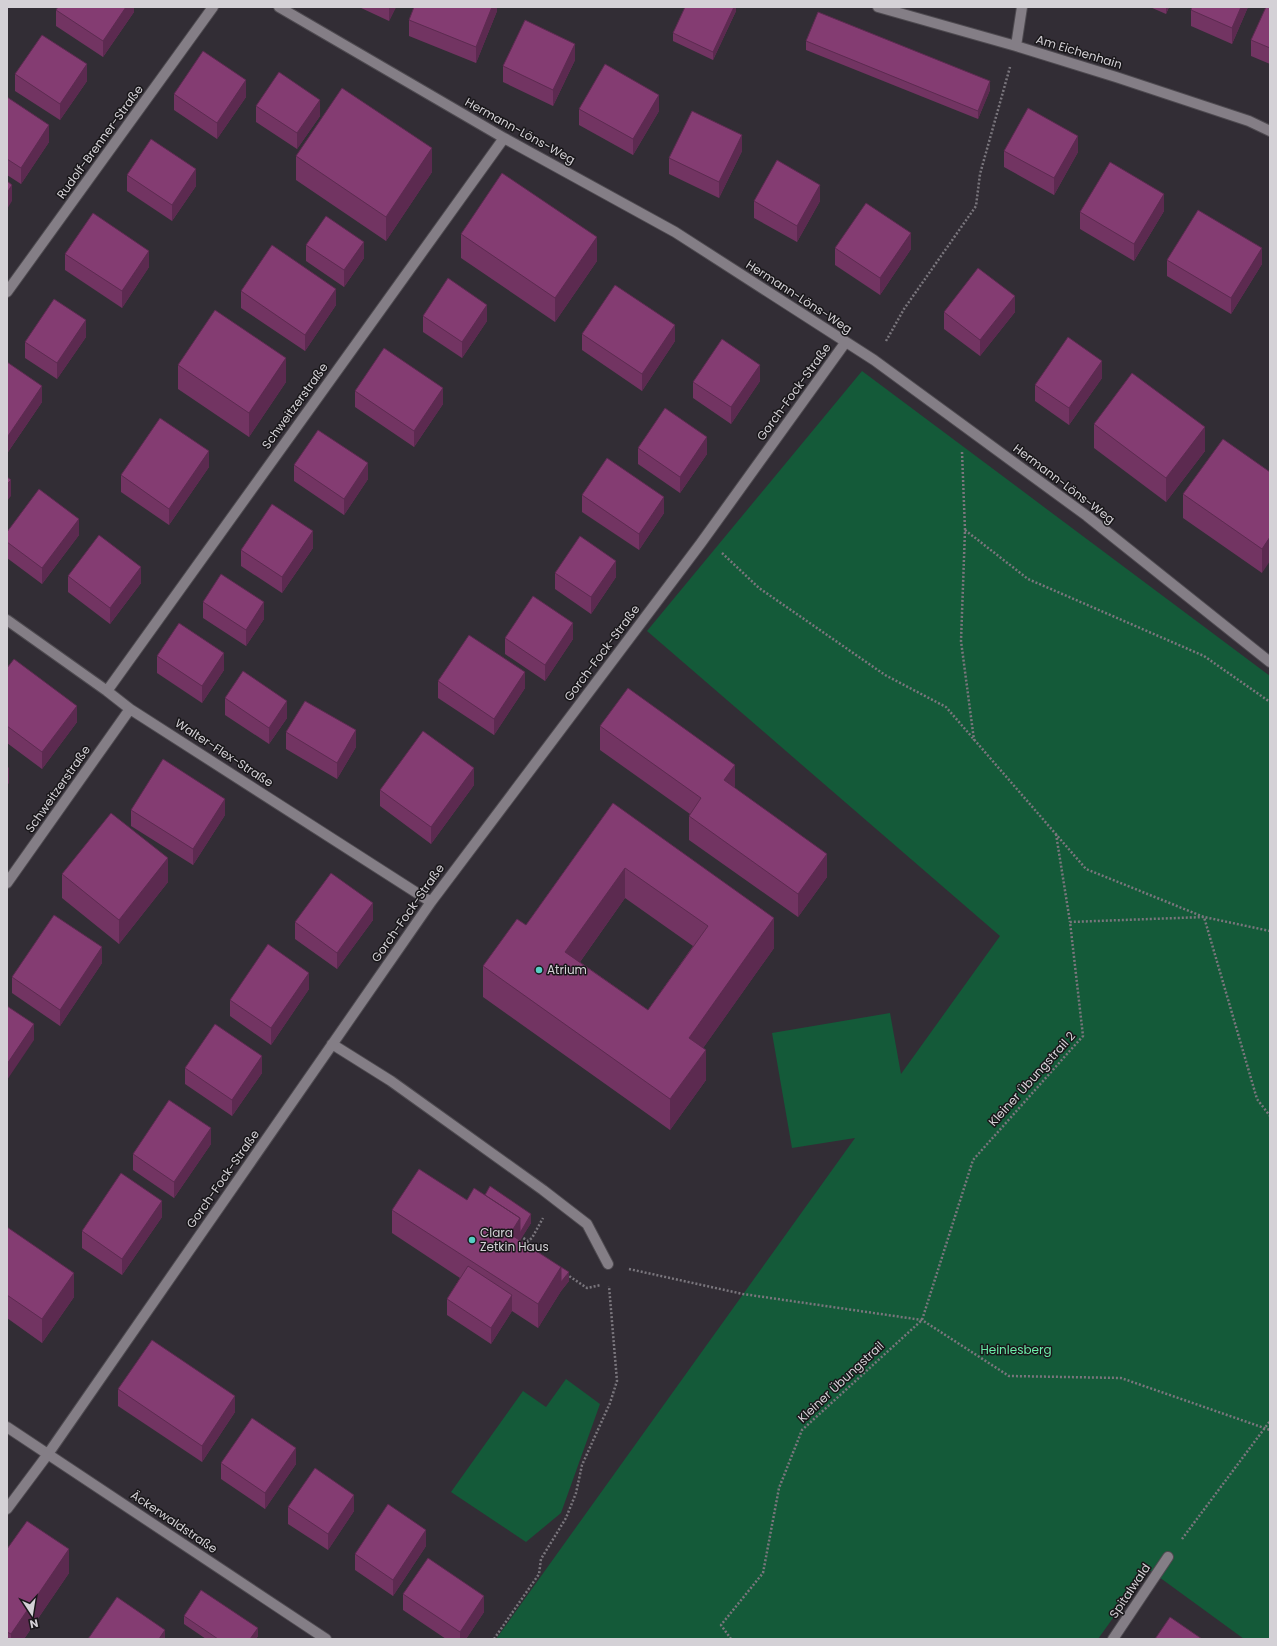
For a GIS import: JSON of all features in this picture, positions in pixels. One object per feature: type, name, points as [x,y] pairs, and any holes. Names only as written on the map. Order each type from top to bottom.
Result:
[{"type":"street","name":"Rudolf-Brenner-Straße","points":[[7,292],[213,7]]},
{"type":"street","name":"Hermann-Löns-Weg","points":[[279,7],[504,138],[675,232],[845,343],[874,360],[1087,516],[1270,662]]},
{"type":"street","name":"Am Eichenhain","points":[[878,7],[1016,46],[1116,77],[1249,121],[1270,131]]},
{"type":"street","points":[[1016,46],[1022,7]]},
{"type":"street","name":"Schweitzerstraße","points":[[107,691],[504,138]]},
{"type":"street","name":"Gorch-Fock-Straße","points":[[7,1509],[48,1454],[431,902],[701,543],[845,343]]},
{"type":"street","name":"Walter-Flex-Straße","points":[[7,620],[130,709],[431,902]]},
{"type":"street","name":"Schweitzerstraße","points":[[7,883],[130,709]]},
{"type":"street","points":[[332,1044],[391,1081],[543,1190],[582,1220],[587,1224],[608,1264]]},
{"type":"street","name":"Äckerwaldstraße","points":[[7,1427],[326,1639]]},
{"type":"street","name":"Spitalwald","points":[[1113,1639],[1168,1557]]},
{"type":"path","points":[[874,360],[904,310],[976,206],[980,174],[1016,46]]},
{"type":"path","points":[[961,423],[965,530],[961,641],[974,740]]},
{"type":"path","points":[[965,530],[1028,579],[1204,656],[1270,702]]},
{"type":"path","points":[[701,543],[722,554],[759,588],[885,675],[946,706],[1086,869],[1204,917],[1270,931]]},
{"type":"path","name":"Kleiner Übungstrail 2","points":[[922,1320],[973,1160],[1083,1036],[1070,922],[1056,833]]},
{"type":"path","points":[[1070,922],[1204,917]]},
{"type":"path","points":[[1204,917],[1256,1099],[1270,1116]]},
{"type":"path","points":[[532,1251],[526,1247],[528,1241],[532,1238],[546,1214]]},
{"type":"path","points":[[514,1233],[528,1241]]},
{"type":"path","points":[[608,1264],[744,1294],[922,1320],[1009,1376],[1121,1378],[1270,1430]]},
{"type":"path","points":[[494,1639],[539,1574],[541,1559],[566,1518],[576,1493],[582,1465],[610,1403],[617,1380],[609,1284],[587,1288],[561,1271]]},
{"type":"path","name":"Kleiner Übungstrail","points":[[731,1639],[721,1625],[763,1573],[779,1488],[802,1430],[922,1320]]},
{"type":"path","points":[[1168,1557],[1270,1421]]},
{"type":"green space","name":"Heinlesberg","points":[[862,371],[1270,676],[1270,1639],[1244,1639],[1148,1569],[1098,1639],[496,1639],[855,1138],[792,1148],[772,1033],[890,1013],[901,1074],[1000,936],[647,631]]},
{"type":"green space","points":[[566,1379],[600,1404],[561,1513],[526,1542],[451,1492],[523,1391],[546,1407]]},
{"type":"building","points":[[58,7],[126,7],[103,41],[56,10]]},
{"type":"building","points":[[414,7],[492,7],[476,47],[409,20]]},
{"type":"building","points":[[685,7],[734,7],[713,52],[673,33]]},
{"type":"building","points":[[1192,7],[1241,7],[1232,28],[1191,10]]},
{"type":"building","points":[[1266,7],[1270,7],[1270,48],[1251,40]]},
{"type":"building","points":[[818,12],[990,81],[978,111],[806,41]]},
{"type":"building","points":[[525,20],[575,44],[553,90],[503,66]]},
{"type":"building","points":[[42,35],[87,64],[60,104],[15,74]]},
{"type":"building","points":[[203,51],[246,80],[217,123],[174,94]]},
{"type":"building","points":[[605,64],[659,95],[633,139],[579,109]]},
{"type":"building","points":[[279,72],[320,100],[297,133],[256,106]]},
{"type":"building","points":[[342,88],[432,148],[386,217],[296,156]]},
{"type":"building","points":[[7,97],[49,125],[21,168],[7,159]]},
{"type":"building","points":[[1028,108],[1078,136],[1054,178],[1004,151]]},
{"type":"building","points":[[692,111],[742,135],[719,182],[669,158]]},
{"type":"building","points":[[151,139],[196,169],[172,205],[127,175]]},
{"type":"building","points":[[777,160],[820,185],[797,226],[754,201]]},
{"type":"building","points":[[1110,162],[1164,194],[1134,244],[1080,212]]},
{"type":"building","points":[[502,173],[597,237],[555,298],[461,234]]},
{"type":"building","points":[[7,181],[12,185],[7,193]]},
{"type":"building","points":[[866,203],[911,233],[880,278],[835,248]]},
{"type":"building","points":[[1198,210],[1262,248],[1231,298],[1167,260]]},
{"type":"building","points":[[93,213],[149,251],[122,291],[65,254]]},
{"type":"building","points":[[326,216],[364,242],[344,270],[306,245]]},
{"type":"building","points":[[272,245],[336,289],[305,335],[241,291]]},
{"type":"building","points":[[978,268],[1015,296],[980,340],[944,312]]},
{"type":"building","points":[[448,278],[487,305],[462,342],[423,316]]},
{"type":"building","points":[[615,285],[675,325],[642,374],[582,334]]},
{"type":"building","points":[[54,299],[86,320],[57,363],[25,342]]},
{"type":"building","points":[[215,310],[286,358],[249,413],[178,365]]},
{"type":"building","points":[[1068,337],[1102,361],[1069,408],[1035,385]]},
{"type":"building","points":[[722,339],[760,365],[731,407],[693,382]]},
{"type":"building","points":[[384,348],[443,388],[414,431],[355,391]]},
{"type":"building","points":[[7,362],[42,386],[8,436],[7,436]]},
{"type":"building","points":[[1132,373],[1205,427],[1166,478],[1094,424]]},
{"type":"building","points":[[665,408],[707,437],[680,477],[638,448]]},
{"type":"building","points":[[160,418],[209,451],[169,509],[121,475]]},
{"type":"building","points":[[318,430],[368,463],[344,499],[294,465]]},
{"type":"building","points":[[1223,439],[1270,472],[1270,537],[1262,549],[1183,494]]},
{"type":"building","points":[[607,458],[664,497],[639,534],[582,495]]},
{"type":"building","points":[[7,477],[11,480],[7,484]]},
{"type":"building","points":[[39,489],[79,519],[42,568],[7,542],[7,532]]},
{"type":"building","points":[[272,504],[313,531],[282,577],[241,550]]},
{"type":"building","points":[[99,535],[141,567],[110,608],[68,576]]},
{"type":"building","points":[[580,536],[616,561],[591,597],[555,573]]},
{"type":"building","points":[[221,574],[264,602],[246,630],[203,602]]},
{"type":"building","points":[[533,596],[573,623],[545,665],[505,638]]},
{"type":"building","points":[[179,623],[224,653],[202,686],[157,656]]},
{"type":"building","points":[[469,635],[525,672],[494,719],[438,681]]},
{"type":"building","points":[[14,659],[77,706],[42,752],[7,726],[7,668]]},
{"type":"building","points":[[243,671],[287,701],[269,728],[225,698]]},
{"type":"building","points":[[628,688],[735,765],[724,780],[827,854],[798,894],[689,816],[701,798],[600,726]]},
{"type":"building","points":[[305,701],[356,730],[337,763],[286,732]]},
{"type":"building","points":[[423,731],[474,768],[431,827],[380,790]]},
{"type":"building","points":[[163,759],[225,799],[193,849],[131,810]]},
{"type":"building","name":"Atrium","points":[[613,803],[774,918],[689,1038],[706,1050],[670,1099],[483,966],[517,919],[526,925]],"holes":[[[625,868],[708,926],[648,1010],[565,952]]]},
{"type":"building","points":[[111,813],[168,858],[119,920],[62,874]]},
{"type":"building","points":[[331,873],[373,903],[337,953],[295,922]]},
{"type":"building","points":[[54,915],[102,947],[60,1010],[12,977]]},
{"type":"building","points":[[268,944],[309,973],[271,1028],[230,1000]]},
{"type":"building","points":[[7,1006],[34,1024],[7,1064]]},
{"type":"building","points":[[215,1024],[262,1056],[232,1100],[185,1068]]},
{"type":"building","points":[[169,1100],[211,1128],[174,1182],[133,1154]]},
{"type":"building","points":[[419,1169],[467,1200],[474,1188],[520,1218],[510,1234],[561,1267],[538,1304],[392,1210]]},
{"type":"building","points":[[121,1173],[162,1201],[122,1259],[82,1231]]},
{"type":"building","points":[[490,1186],[531,1214],[520,1233],[520,1218],[485,1195]]},
{"type":"building","points":[[7,1227],[74,1273],[42,1319],[7,1295]]},
{"type":"building","points":[[468,1266],[512,1295],[491,1328],[447,1299]]},
{"type":"building","points":[[561,1267],[569,1272],[561,1282]]},
{"type":"building","points":[[152,1340],[235,1396],[202,1446],[118,1389]]},
{"type":"building","points":[[252,1418],[296,1448],[265,1493],[221,1463]]},
{"type":"building","points":[[315,1468],[354,1495],[328,1534],[288,1507]]},
{"type":"building","points":[[388,1504],[426,1530],[393,1580],[355,1554]]},
{"type":"building","points":[[27,1521],[69,1549],[11,1634],[7,1632],[7,1549]]},
{"type":"building","points":[[428,1558],[484,1596],[460,1632],[403,1594]]},
{"type":"building","points":[[201,1590],[258,1628],[250,1639],[218,1639],[184,1616]]},
{"type":"building","points":[[117,1597],[165,1630],[159,1639],[88,1639]]},
{"type":"building","points":[[1170,1617],[1202,1639],[1155,1639]]},
{"type":"place","name":"Atrium","points":[[539,970]]},
{"type":"place","name":"Clara Zetkin Haus","points":[[472,1240]]}]
